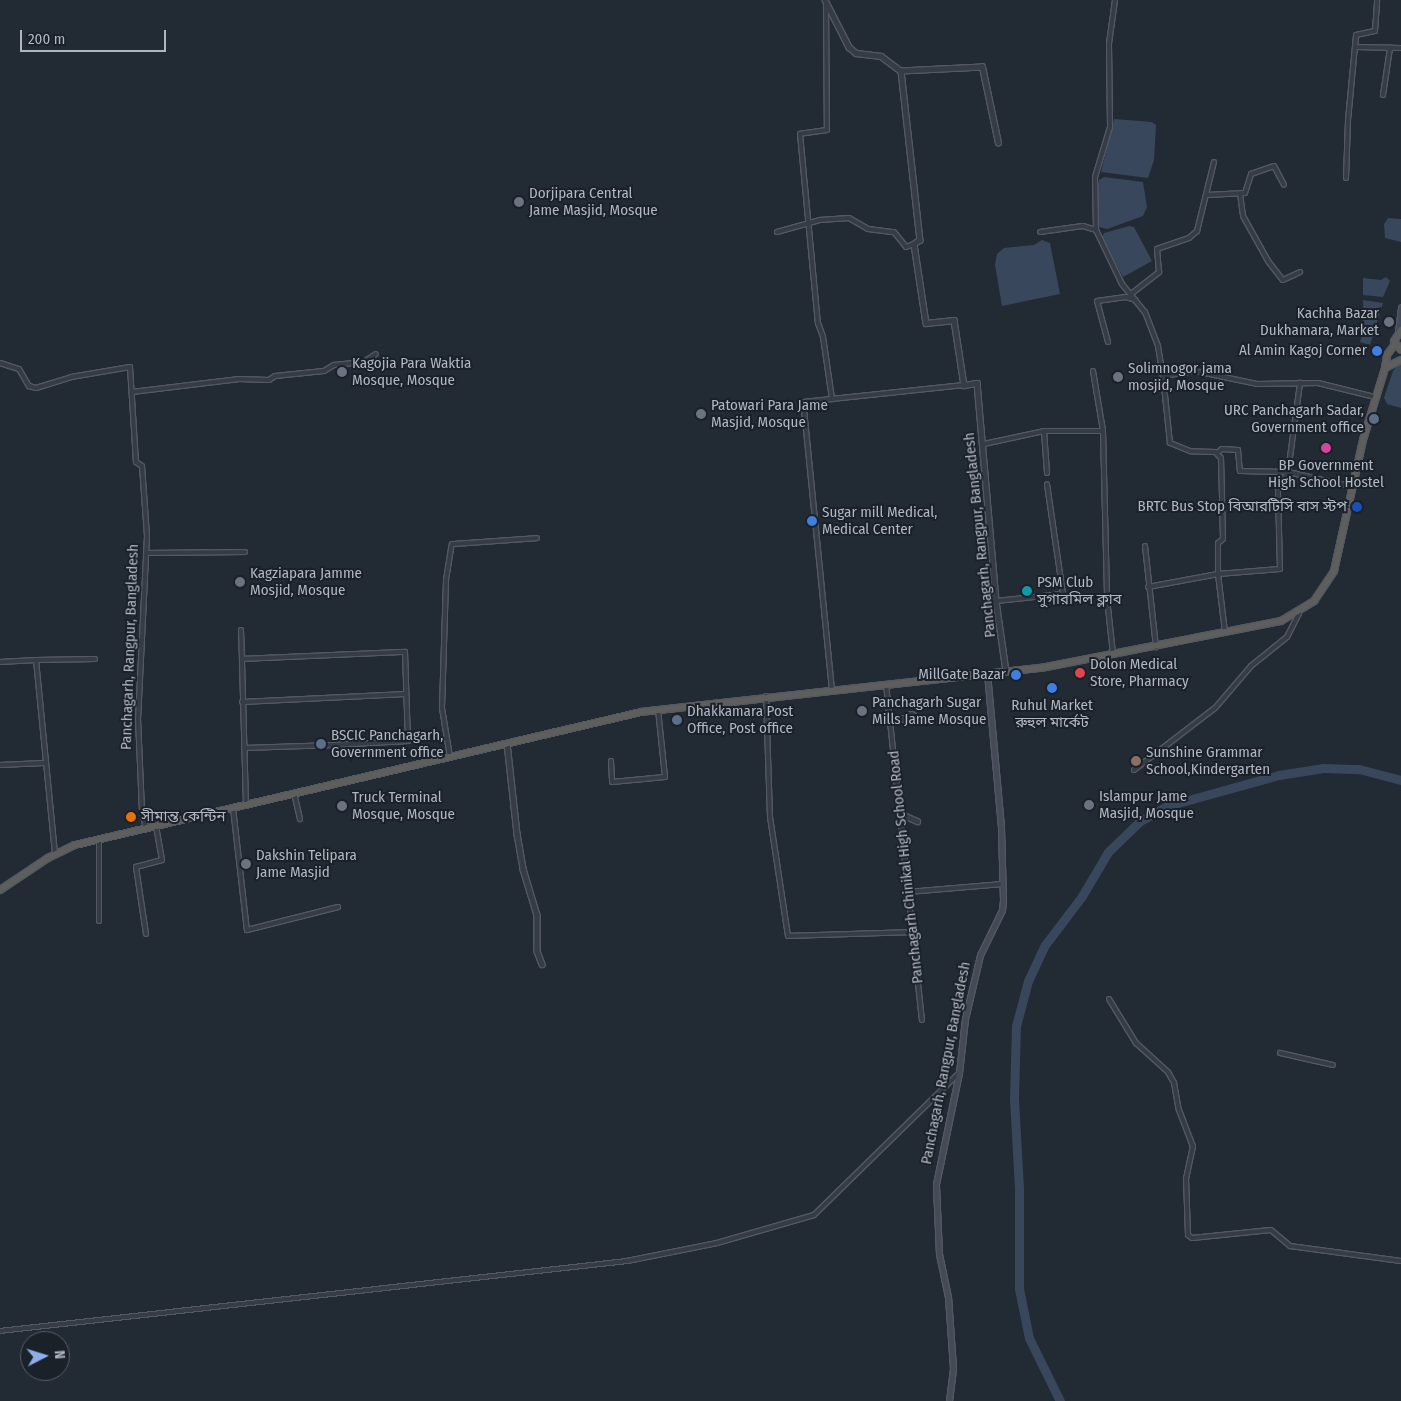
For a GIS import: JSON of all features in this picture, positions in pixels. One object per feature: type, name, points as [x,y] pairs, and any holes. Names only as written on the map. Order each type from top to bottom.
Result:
[{"type":"highway","points":[[0,890],[55,854],[99,839],[658,709],[1006,671],[1113,655],[1267,625],[1299,613],[1320,594],[1334,571],[1374,397],[1386,368],[1392,346],[1400,331]]},
{"type":"highway","points":[[1392,346],[1401,350]]},
{"type":"highway","points":[[1386,368],[1393,366],[1401,360]]},
{"type":"main road","points":[[1400,331],[1401,307]]},
{"type":"main road","name":"Panchagarh, Rangpur, Bangladesh","points":[[949,1401],[953,1368],[948,1297],[939,1254],[936,1184],[959,1073],[965,1019],[980,955],[1002,910],[1001,827],[986,673]]},
{"type":"street","points":[[1115,0],[1109,44],[1110,127],[1095,177],[1096,230],[1110,263],[1136,300],[1154,334],[1163,376],[1170,443],[1190,451],[1217,453],[1222,449],[1238,450],[1240,472],[1288,472],[1352,487]]},
{"type":"street","points":[[1346,178],[1348,120],[1358,33],[1375,31],[1377,0]]},
{"type":"street","points":[[825,1],[849,47],[856,53],[881,56],[901,71],[982,67],[998,142]]},
{"type":"street","points":[[825,1],[827,130],[800,134],[810,223],[818,323],[823,337],[832,399]]},
{"type":"street","points":[[1356,47],[1401,48]]},
{"type":"street","points":[[1384,95],[1390,48]]},
{"type":"street","points":[[777,232],[810,223],[849,218],[868,229],[894,232],[906,247],[920,240],[901,71]]},
{"type":"street","points":[[1131,294],[1159,272],[1158,248],[1190,238],[1197,231],[1214,162]]},
{"type":"street","points":[[1207,195],[1247,192],[1251,174],[1274,166],[1284,185]]},
{"type":"street","points":[[1240,194],[1243,216],[1268,261],[1283,280],[1300,272]]},
{"type":"street","points":[[1040,232],[1083,226],[1096,230]]},
{"type":"street","points":[[832,690],[803,402],[964,386],[954,320],[926,323],[914,244]]},
{"type":"street","points":[[1108,342],[1097,301],[1126,297],[1136,300]]},
{"type":"street","points":[[0,363],[19,369],[29,386],[36,388],[71,377],[130,367],[132,392],[240,379],[269,380],[275,376],[324,371],[334,365],[364,362],[376,354]]},
{"type":"street","points":[[1093,371],[1103,431],[1107,598],[1113,655]]},
{"type":"street","points":[[1163,376],[1195,371],[1257,384],[1324,384],[1374,397]]},
{"type":"street","name":"Panchagarh, Rangpur, Bangladesh","points":[[964,386],[976,383],[984,444],[996,601],[1006,671]]},
{"type":"street","points":[[1148,587],[1218,574],[1280,569],[1278,490],[1288,472],[1300,383]]},
{"type":"street","name":"Panchagarh, Rangpur, Bangladesh","points":[[132,392],[136,462],[142,466],[147,554],[138,718],[142,812],[146,828]]},
{"type":"street","points":[[984,444],[1044,431],[1103,431]]},
{"type":"street","points":[[1044,431],[1047,473]]},
{"type":"street","points":[[1217,453],[1222,469],[1223,539],[1218,545],[1218,574],[1225,634]]},
{"type":"street","points":[[996,601],[1063,594],[1047,484]]},
{"type":"street","points":[[450,757],[442,699],[446,580],[452,544],[537,538]]},
{"type":"street","points":[[1145,546],[1156,647]]},
{"type":"street","points":[[147,554],[245,552]]},
{"type":"street","points":[[1134,770],[1216,707],[1251,666],[1287,637],[1299,613]]},
{"type":"street","points":[[241,630],[246,806]]},
{"type":"street","points":[[242,659],[404,652],[408,741],[244,748]]},
{"type":"street","points":[[0,662],[95,659]]},
{"type":"street","points":[[36,660],[44,763],[55,854]]},
{"type":"street","name":"Panchagarh Chinikal High School Road","points":[[886,684],[922,1020]]},
{"type":"street","points":[[242,702],[406,694]]},
{"type":"street","points":[[766,696],[770,817],[788,936],[912,932]]},
{"type":"street","points":[[611,761],[612,782],[665,777],[658,709]]},
{"type":"street","points":[[890,719],[908,718]]},
{"type":"street","points":[[507,743],[517,834],[523,869],[537,915],[537,952],[542,964]]},
{"type":"street","points":[[0,765],[44,763]]},
{"type":"street","points":[[294,793],[300,819]]},
{"type":"street","points":[[233,808],[247,930],[338,907]]},
{"type":"street","points":[[899,813],[916,821]]},
{"type":"street","points":[[146,934],[136,867],[162,860],[156,826]]},
{"type":"street","points":[[99,839],[99,921]]},
{"type":"street","points":[[908,892],[1003,884]]},
{"type":"street","points":[[1109,999],[1136,1043],[1168,1072],[1174,1083],[1179,1110],[1193,1146],[1186,1178],[1188,1235],[1192,1238],[1271,1230],[1290,1246],[1401,1261]]},
{"type":"street","points":[[1280,1053],[1333,1065]]},
{"type":"street","points":[[0,1331],[627,1261],[717,1243],[814,1215],[959,1073]]},
{"type":"water","points":[[1114,119],[1152,122],[1156,125],[1154,160],[1148,178],[1101,172]]},
{"type":"water","points":[[1104,177],[1143,182],[1147,207],[1143,216],[1107,229],[1099,227],[1097,187],[1099,180]]},
{"type":"water","points":[[1388,218],[1401,219],[1401,242],[1385,238],[1384,224]]},
{"type":"water","points":[[1129,226],[1134,227],[1152,261],[1123,277],[1102,237],[1104,233]]},
{"type":"water","points":[[1042,240],[1050,243],[1060,294],[1002,306],[995,265],[997,254],[1004,248],[1034,245]]},
{"type":"water","points":[[1386,277],[1390,281],[1383,297],[1363,295],[1363,278],[1381,280]]},
{"type":"water","points":[[1363,300],[1383,303],[1370,345],[1360,342],[1364,329]]},
{"type":"water","points":[[1401,361],[1401,408],[1387,404],[1384,398],[1393,371]]},
{"type":"waterway","points":[[1060,1401],[1029,1338],[1019,1289],[1019,1188],[1014,1098],[1016,1026],[1028,981],[1045,945],[1082,896],[1108,852],[1140,821],[1167,806],[1279,775],[1323,768],[1359,769],[1401,780]]},
{"type":"place","name":"Dorjipara Central Jame Masjid, Mosque","points":[[519,202]]},
{"type":"place","name":"Kachha Bazar Dukhamara, Market","points":[[1389,322]]},
{"type":"place","name":"Al Amin Kagoj Corner","points":[[1377,351]]},
{"type":"place","name":"Kagojia Para Waktia Mosque, Mosque","points":[[342,372]]},
{"type":"place","name":"Solimnogor jama mosjid, Mosque","points":[[1118,377]]},
{"type":"place","name":"Patowari Para Jame Masjid, Mosque","points":[[701,414]]},
{"type":"place","name":"URC Panchagarh Sadar, Government office","points":[[1374,419]]},
{"type":"place","name":"BP Government High School Hostel","points":[[1326,448]]},
{"type":"place","name":"BRTC Bus Stop বিআরটিসি বাস স্টপ","points":[[1357,507]]},
{"type":"place","name":"Sugar mill Medical, Medical Center","points":[[812,521]]},
{"type":"place","name":"Kagziapara Jamme Mosjid, Mosque","points":[[240,582]]},
{"type":"place","name":"PSM Club সুগারমিল ক্লাব","points":[[1027,591]]},
{"type":"place","name":"Dolon Medical Store, Pharmacy","points":[[1080,673]]},
{"type":"place","name":"MillGate Bazar","points":[[1016,675]]},
{"type":"place","name":"Ruhul Market রুহুল মার্কেট","points":[[1052,688]]},
{"type":"place","name":"Panchagarh Sugar Mills Jame Mosque","points":[[862,711]]},
{"type":"place","name":"Dhakkamara Post Office, Post office","points":[[677,720]]},
{"type":"place","name":"BSCIC Panchagarh, Government office","points":[[321,744]]},
{"type":"place","name":"Sunshine Grammar School,Kindergarten","points":[[1136,761]]},
{"type":"place","name":"Islampur Jame Masjid, Mosque","points":[[1089,805]]},
{"type":"place","name":"Truck Terminal Mosque, Mosque","points":[[342,806]]},
{"type":"place","name":"সীমান্ত কেন্টিন","points":[[131,817]]},
{"type":"place","name":"Dakshin Telipara Jame Masjid","points":[[246,864]]}]
